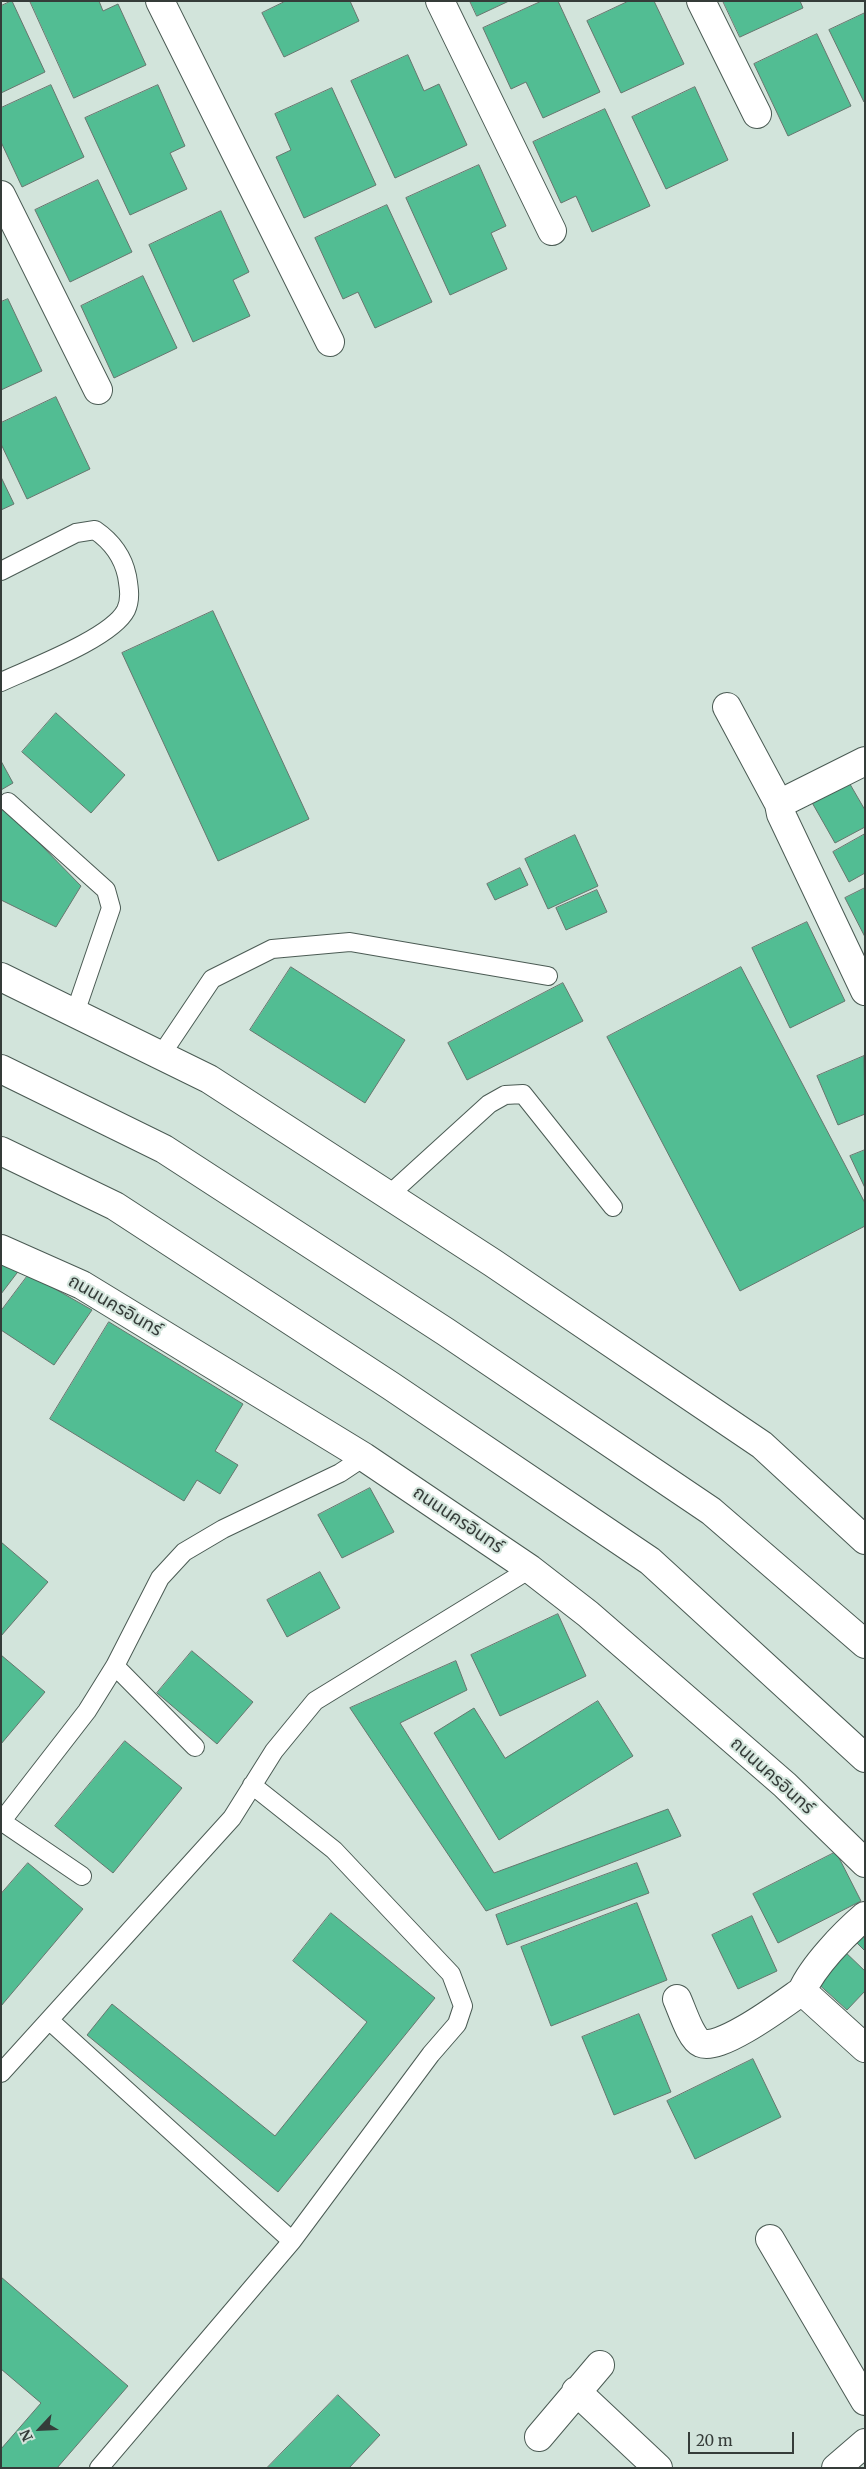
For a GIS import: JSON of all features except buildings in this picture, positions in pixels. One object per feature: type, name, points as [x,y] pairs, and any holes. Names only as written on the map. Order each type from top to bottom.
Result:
[{"type":"main road","points":[[160,1],[330,342]]},
{"type":"main road","points":[[440,1],[552,231]]},
{"type":"main road","points":[[701,1],[757,114]]},
{"type":"main road","points":[[1,194],[98,390]]},
{"type":"main road","points":[[727,708],[779,804],[781,814],[865,991]]},
{"type":"main road","points":[[779,804],[865,761]]},
{"type":"main road","points":[[1,977],[209,1079],[388,1195],[762,1445],[865,1540]]},
{"type":"main road","points":[[1,1069],[164,1149],[446,1332],[711,1511],[865,1644]]},
{"type":"main road","points":[[1,1151],[115,1206],[391,1386],[650,1561],[865,1758]]},
{"type":"main road","name":"ถนนนครอินทร์","points":[[1,1248],[82,1285],[364,1457],[530,1569],[588,1614],[785,1785],[865,1863]]},
{"type":"main road","points":[[678,1999],[694,2037],[700,2043],[709,2044],[754,2026],[802,1991],[810,1976],[853,1926],[865,1916]]},
{"type":"main road","points":[[802,1991],[865,2048]]},
{"type":"main road","points":[[770,2239],[865,2401]]},
{"type":"main road","points":[[539,2437],[576,2391],[600,2365]]},
{"type":"main road","points":[[576,2391],[658,2468]]},
{"type":"main road","points":[[836,2468],[865,2443]]},
{"type":"lane","points":[[1,571],[76,533],[95,530],[108,539],[125,567],[130,593],[126,611],[104,634],[1,682]]},
{"type":"lane","points":[[8,802],[106,890],[111,908],[75,1013]]},
{"type":"lane","points":[[161,1055],[212,979],[272,949],[350,942],[548,976]]},
{"type":"lane","points":[[388,1195],[489,1104],[504,1095],[523,1094],[613,1207]]},
{"type":"lane","points":[[82,1876],[1,1822],[87,1711],[115,1666],[160,1578],[184,1552],[223,1529],[340,1473],[364,1457]]},
{"type":"lane","points":[[1,2073],[232,1818],[274,1751],[315,1702],[530,1569]]},
{"type":"lane","points":[[115,1666],[195,1747]]},
{"type":"lane","points":[[99,2468],[292,2241],[431,2054],[457,2024],[463,2006],[451,1974],[334,1850],[252,1785]]},
{"type":"lane","points":[[49,2020],[292,2241]]}]
